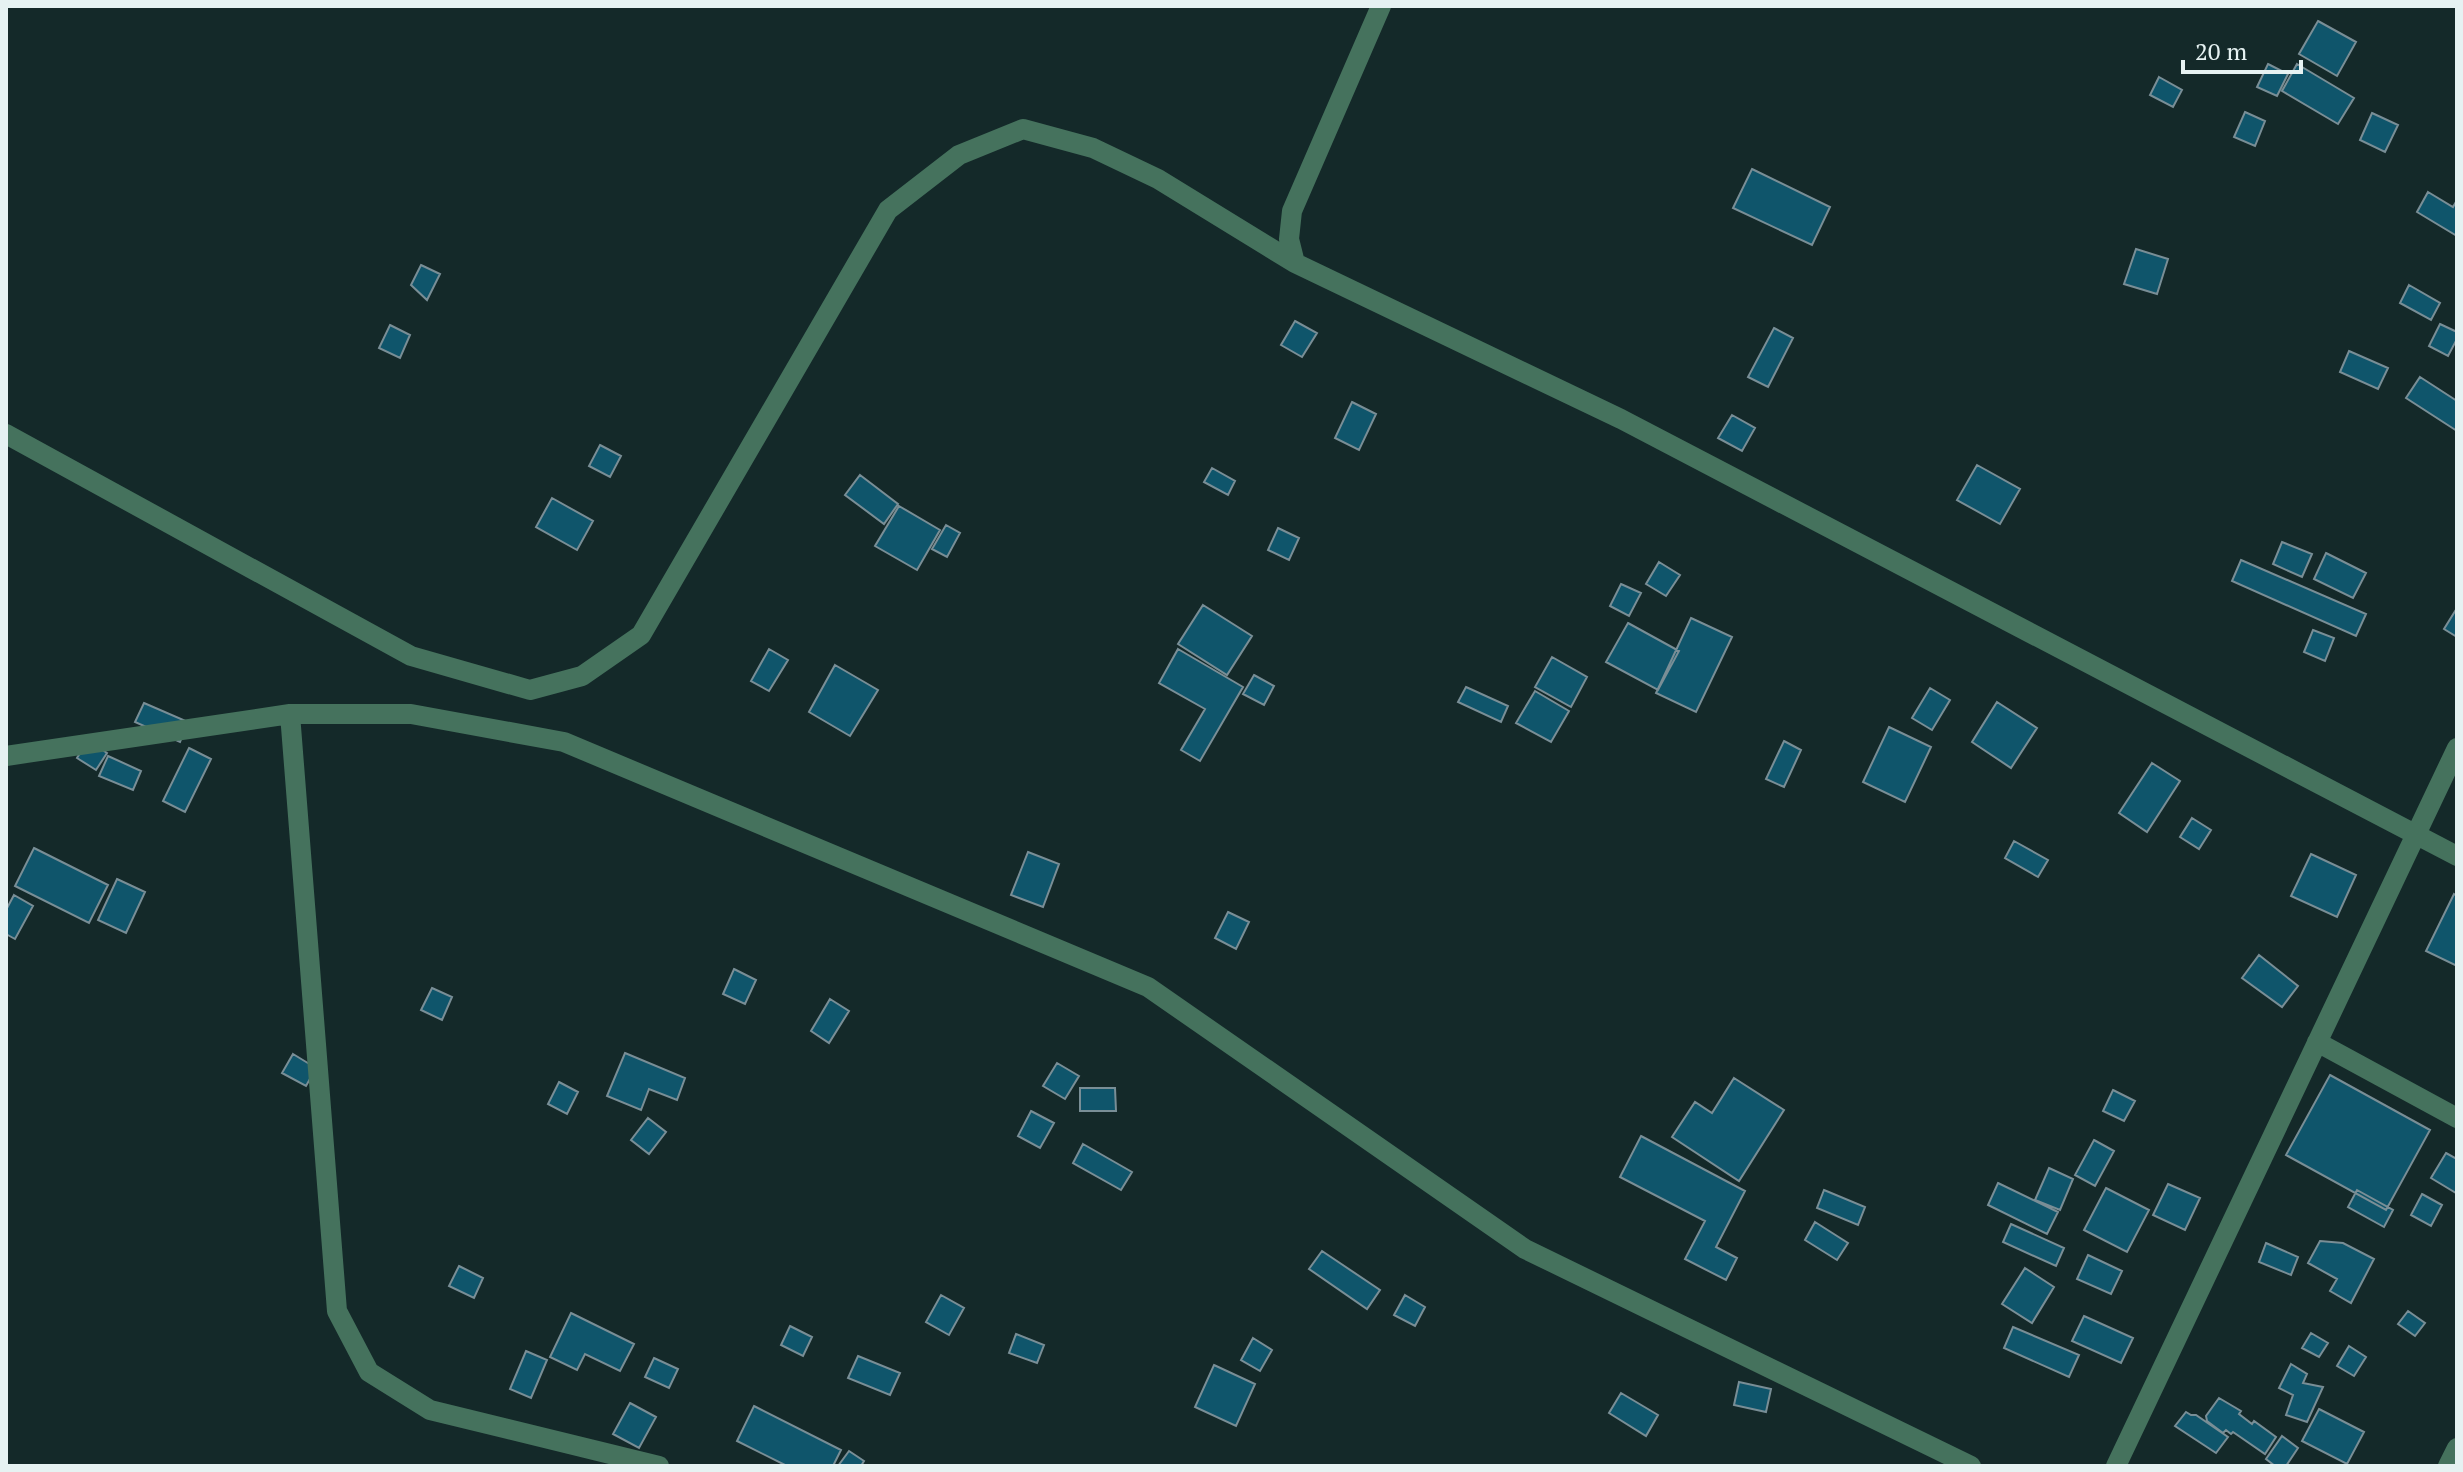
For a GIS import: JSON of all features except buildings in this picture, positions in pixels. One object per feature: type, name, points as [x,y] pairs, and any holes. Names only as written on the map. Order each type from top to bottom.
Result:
[{"type":"street","points":[[1295,263],[1289,239],[1292,211],[1381,6]]},
{"type":"street","points":[[6,434],[411,656],[530,690],[582,676],[641,635],[888,210],[959,155],[1023,129],[1093,148],[1158,179],[1295,263],[1621,419],[2457,856]]},
{"type":"street","points":[[6,756],[290,714],[411,714],[564,742],[1148,987],[1525,1249],[1971,1466]]},
{"type":"street","points":[[290,714],[337,1311],[369,1372],[430,1410],[659,1466]]},
{"type":"street","points":[[2116,1466],[2457,748]]},
{"type":"street","points":[[2317,1042],[2457,1118]]},
{"type":"street","points":[[2448,1466],[2457,1448]]}]
